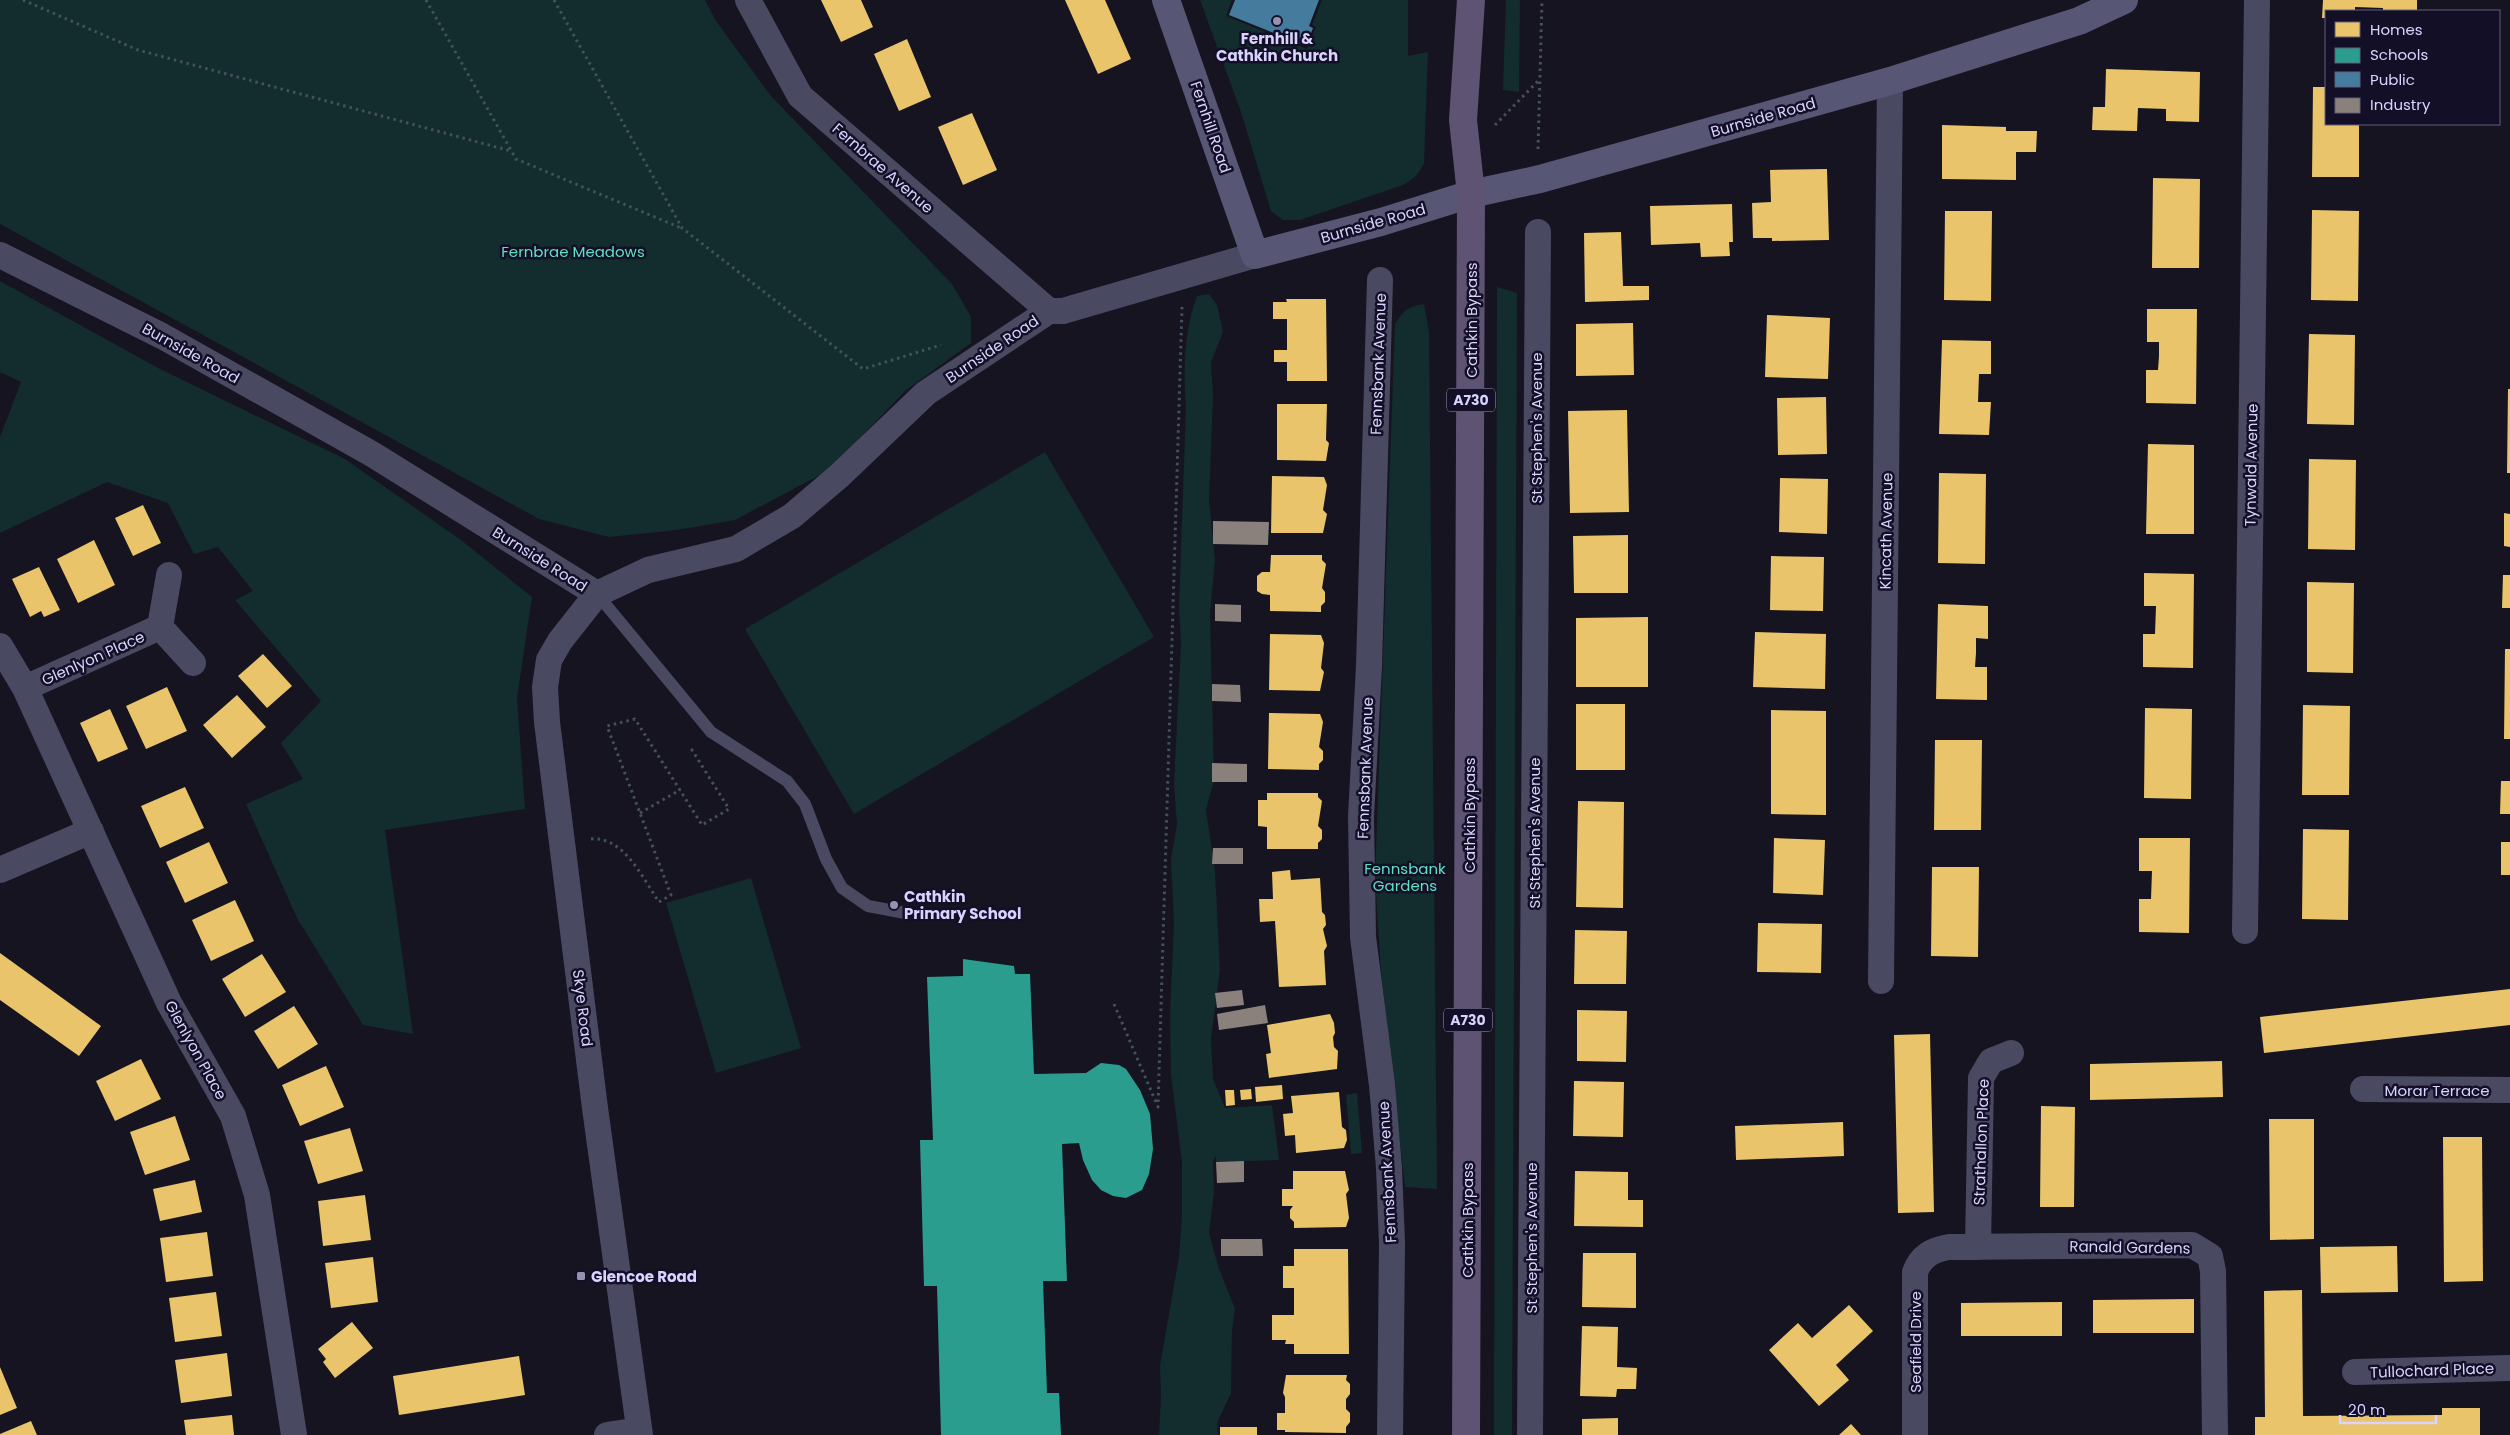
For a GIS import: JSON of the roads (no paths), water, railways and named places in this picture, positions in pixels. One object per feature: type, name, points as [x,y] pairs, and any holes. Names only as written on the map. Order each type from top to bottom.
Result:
[{"type":"main road","name":"A730","points":[[1471,0],[1463,120],[1472,194]]},
{"type":"main road","name":"Cathkin Bypass","points":[[1466,1435],[1472,194]]},
{"type":"street","name":"Fernbrae Avenue","points":[[748,0],[800,96],[1049,311]]},
{"type":"street","name":"Fernhill Road","points":[[1166,0],[1255,255]]},
{"type":"street","name":"Burnside Road","points":[[0,255],[162,336],[372,454],[597,594],[648,570],[736,549],[792,516],[839,476],[926,393],[1049,311],[1063,311],[1255,255],[1381,222],[1472,194],[1540,180],[1890,81],[2079,21],[2124,0]]},
{"type":"street","name":"Tynwald Avenue","points":[[2246,931],[2258,0]]},
{"type":"street","name":"Kincath Avenue","points":[[1882,981],[1890,81]]},
{"type":"street","name":"St Stephen's Avenue","points":[[1530,1435],[1538,232]]},
{"type":"street","name":"Fennsbank Avenue","points":[[1380,280],[1369,656],[1361,817],[1363,937],[1382,1085],[1390,1168],[1392,1244],[1390,1435]]},
{"type":"street","name":"Glenlyon Place","points":[[160,627],[169,575]]},
{"type":"street","name":"Skye Road","points":[[597,594],[560,642],[550,660],[545,687],[547,722],[595,1108],[640,1433]]},
{"type":"street","name":"Glenlyon Place","points":[[160,627],[193,663]]},
{"type":"street","name":"Glenlyon Place","points":[[25,688],[160,627]]},
{"type":"street","name":"Glenlyon Place","points":[[0,646],[25,688],[169,1003],[233,1116],[257,1195],[294,1435]]},
{"type":"street","points":[[0,870],[91,831]]},
{"type":"street","name":"Strathallon Place","points":[[1978,1246],[1981,1078],[1991,1061],[2011,1053]]},
{"type":"street","name":"Morar Terrace","points":[[2363,1089],[2510,1090]]},
{"type":"street","name":"Ranald Gardens","points":[[1928,1254],[1949,1247],[1978,1246],[2192,1246],[2210,1256],[2213,1271],[2215,1435]]},
{"type":"street","name":"Seafield Drive","points":[[1915,1435],[1914,1272],[1919,1262],[1928,1254]]},
{"type":"street","name":"Tullochard Place","points":[[2355,1372],[2510,1368]]},
{"type":"street","points":[[607,1435],[640,1433]]},
{"type":"lane","points":[[597,594],[711,732],[787,781],[805,804],[826,859],[842,888],[868,906],[905,912]]},
{"type":"place","name":"Fernhill & Cathkin Church","points":[[1277,21]]},
{"type":"place","name":"Cathkin Primary School","points":[[894,905]]},
{"type":"place","name":"Glencoe Road","points":[[581,1276]]},
{"type":"park label","name":"Fernbrae Meadows","points":[[573,251]]},
{"type":"park label","name":"Fennsbank Gardens","points":[[1405,876]]}]
